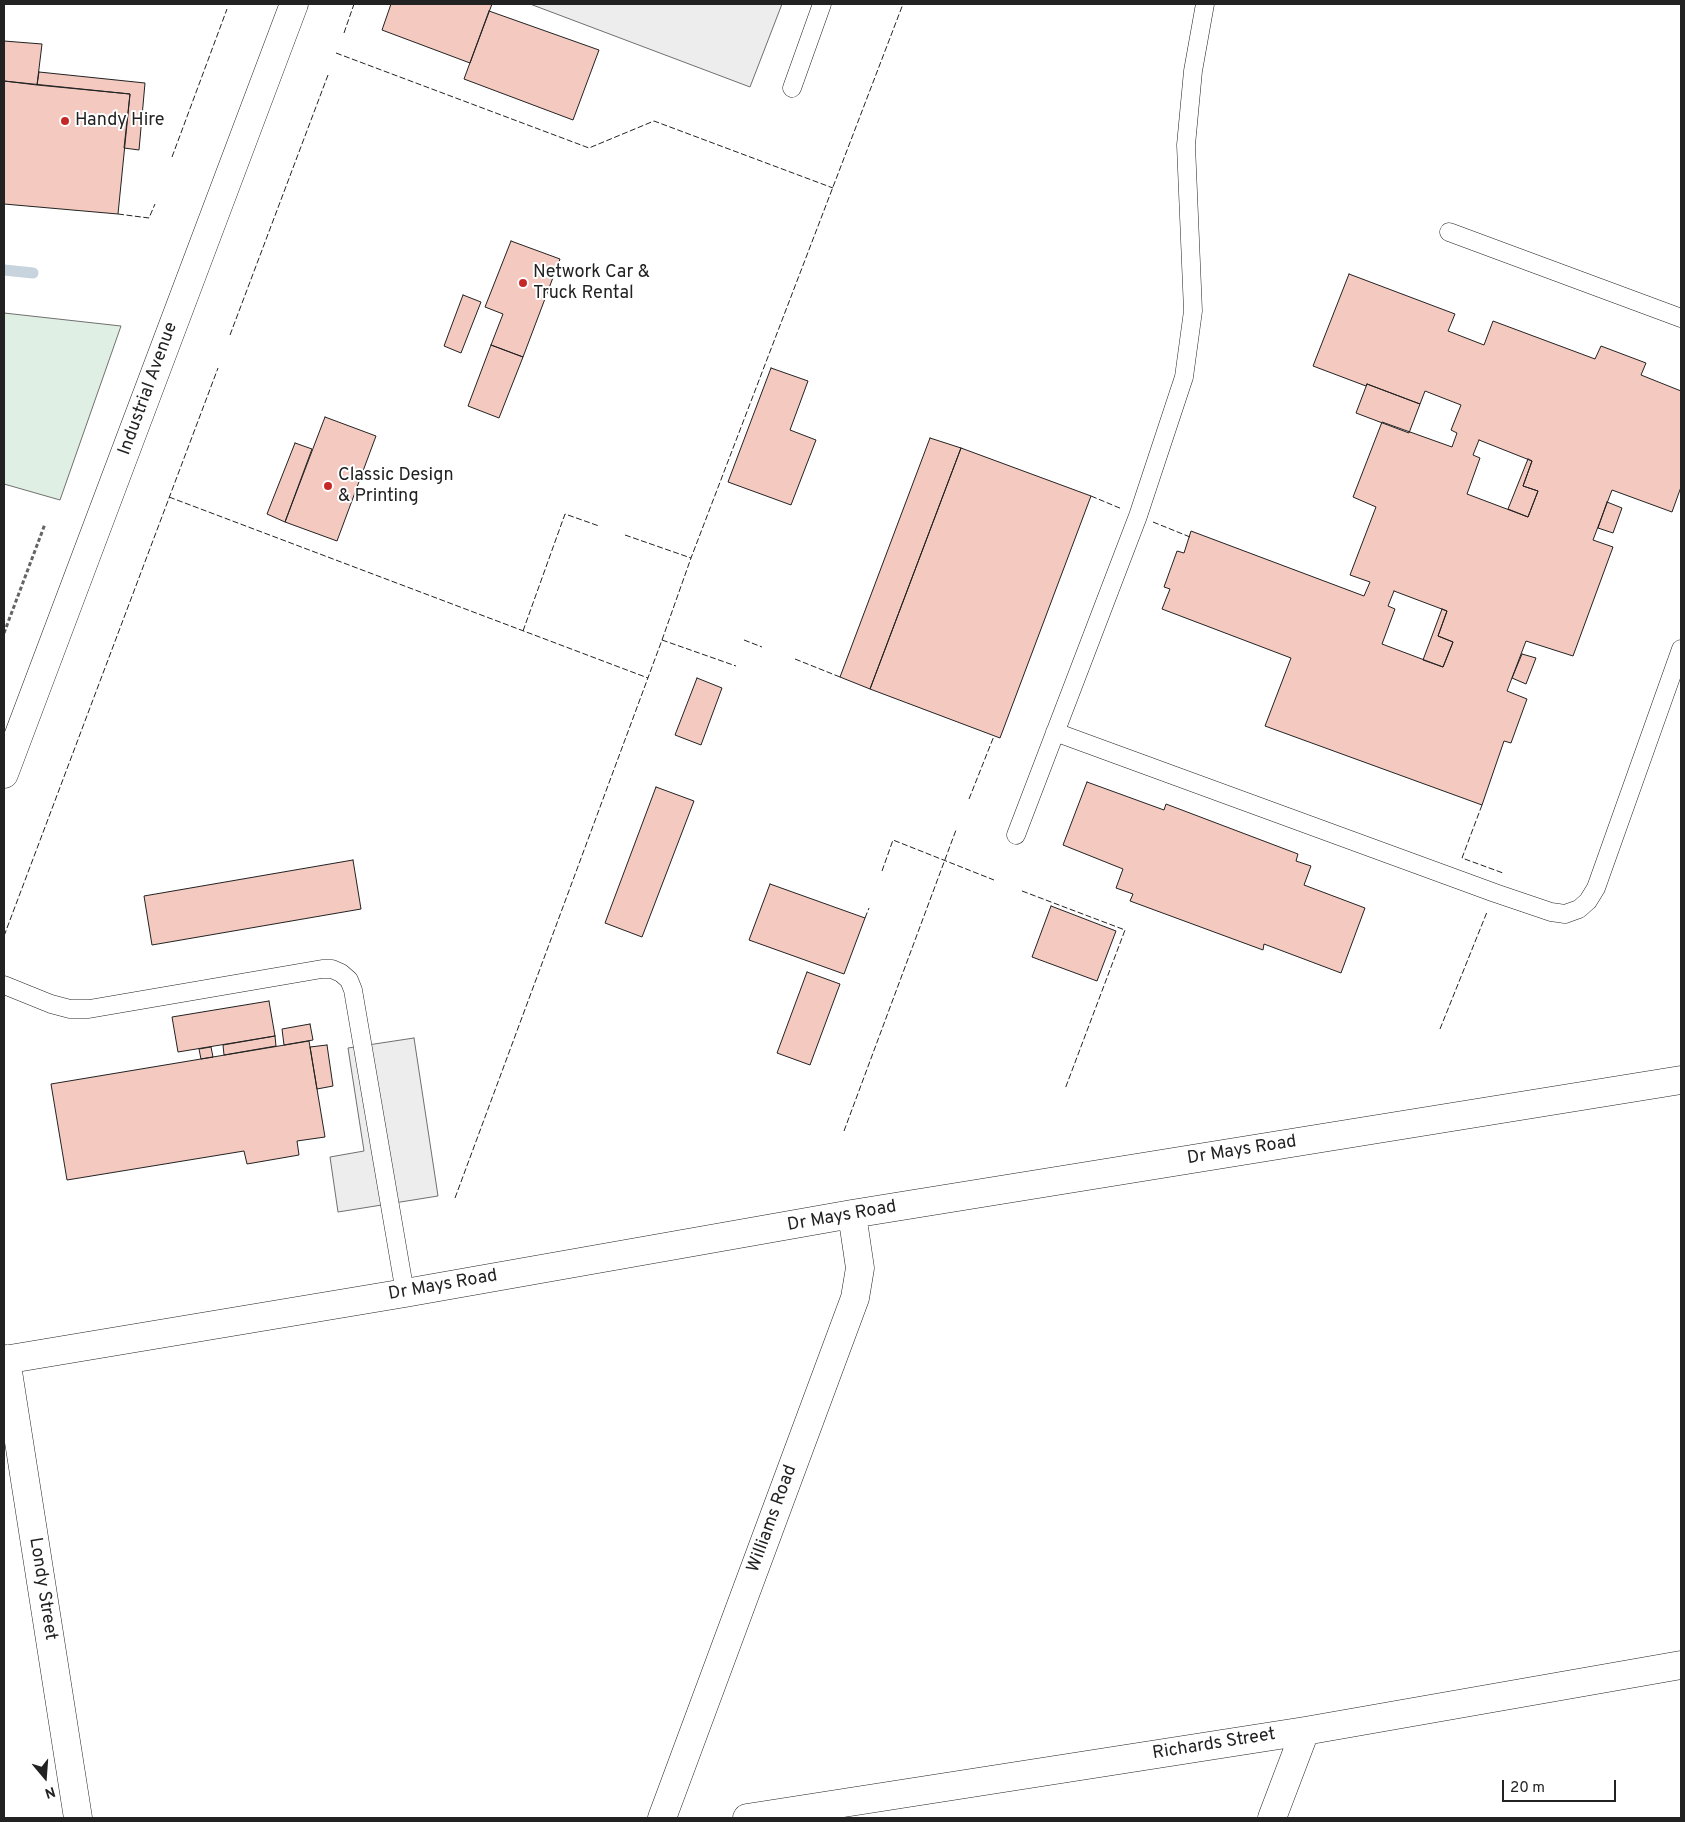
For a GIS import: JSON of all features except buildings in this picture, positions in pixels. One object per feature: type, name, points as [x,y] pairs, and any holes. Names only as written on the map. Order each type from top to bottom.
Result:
[{"type":"street","name":"Industrial Avenue","points":[[4,774],[294,4]]},
{"type":"street","name":"Dr Mays Road","points":[[5,1360],[405,1293],[852,1214],[1681,1080]]},
{"type":"street","name":"Williams Road","points":[[662,1818],[855,1298],[860,1268],[852,1214]]},
{"type":"street","name":"Londy Street","points":[[5,1360],[78,1818]]},
{"type":"street","name":"Richards Street","points":[[747,1818],[1305,1730],[1681,1665]]},
{"type":"street","points":[[1272,1818],[1305,1730]]},
{"type":"lane","points":[[792,88],[822,4]]},
{"type":"lane","points":[[1016,835],[1138,516],[1184,377],[1193,311],[1186,145],[1193,72],[1205,4]]},
{"type":"lane","points":[[1449,232],[1681,318]]},
{"type":"lane","points":[[1055,732],[1495,893],[1551,912],[1565,914],[1578,910],[1588,901],[1596,888],[1681,649]]},
{"type":"lane","points":[[4,986],[51,1004],[70,1009],[89,1009],[322,969],[332,969],[341,973],[349,980],[354,990],[405,1293]]},
{"type":"path","points":[[4,633],[45,524]]},
{"type":"green space","points":[[4,313],[121,326],[60,500],[4,484]]},
{"type":"shaded area","points":[[530,4],[782,4],[750,87]]},
{"type":"shaded area","points":[[414,1038],[438,1196],[338,1212],[330,1157],[364,1151],[348,1048]]},
{"type":"waterway","points":[[4,270],[33,273]]},
{"type":"fence","points":[[344,33],[354,4]]},
{"type":"fence","points":[[662,640],[691,558],[903,4]]},
{"type":"fence","points":[[172,157],[227,9]]},
{"type":"fence","points":[[336,53],[589,148],[654,121],[833,188]]},
{"type":"fence","points":[[230,335],[328,75]]},
{"type":"fence","points":[[118,214],[149,218],[155,204]]},
{"type":"fence","points":[[4,936],[218,368]]},
{"type":"fence","points":[[1091,496],[1122,509]]},
{"type":"fence","points":[[169,497],[648,678]]},
{"type":"fence","points":[[523,631],[565,514],[599,526]]},
{"type":"fence","points":[[1153,522],[1190,537]]},
{"type":"fence","points":[[625,535],[691,558]]},
{"type":"fence","points":[[455,1198],[662,640],[736,666]]},
{"type":"fence","points":[[744,640],[762,647]]},
{"type":"fence","points":[[795,659],[840,677]]},
{"type":"fence","points":[[969,799],[994,736]]},
{"type":"fence","points":[[1482,805],[1462,858],[1503,873]]},
{"type":"fence","points":[[844,1131],[956,830]]},
{"type":"fence","points":[[882,871],[893,840],[994,880]]},
{"type":"fence","points":[[1022,891],[1125,930],[1065,1089]]},
{"type":"fence","points":[[865,918],[869,908]]},
{"type":"fence","points":[[1440,1029],[1487,912]]},
{"type":"place","name":"Handy Hire","points":[[65,121]]},
{"type":"place","name":"Network Car & Truck Rental","points":[[523,283]]},
{"type":"place","name":"Classic Design & Printing","points":[[328,486]]}]
